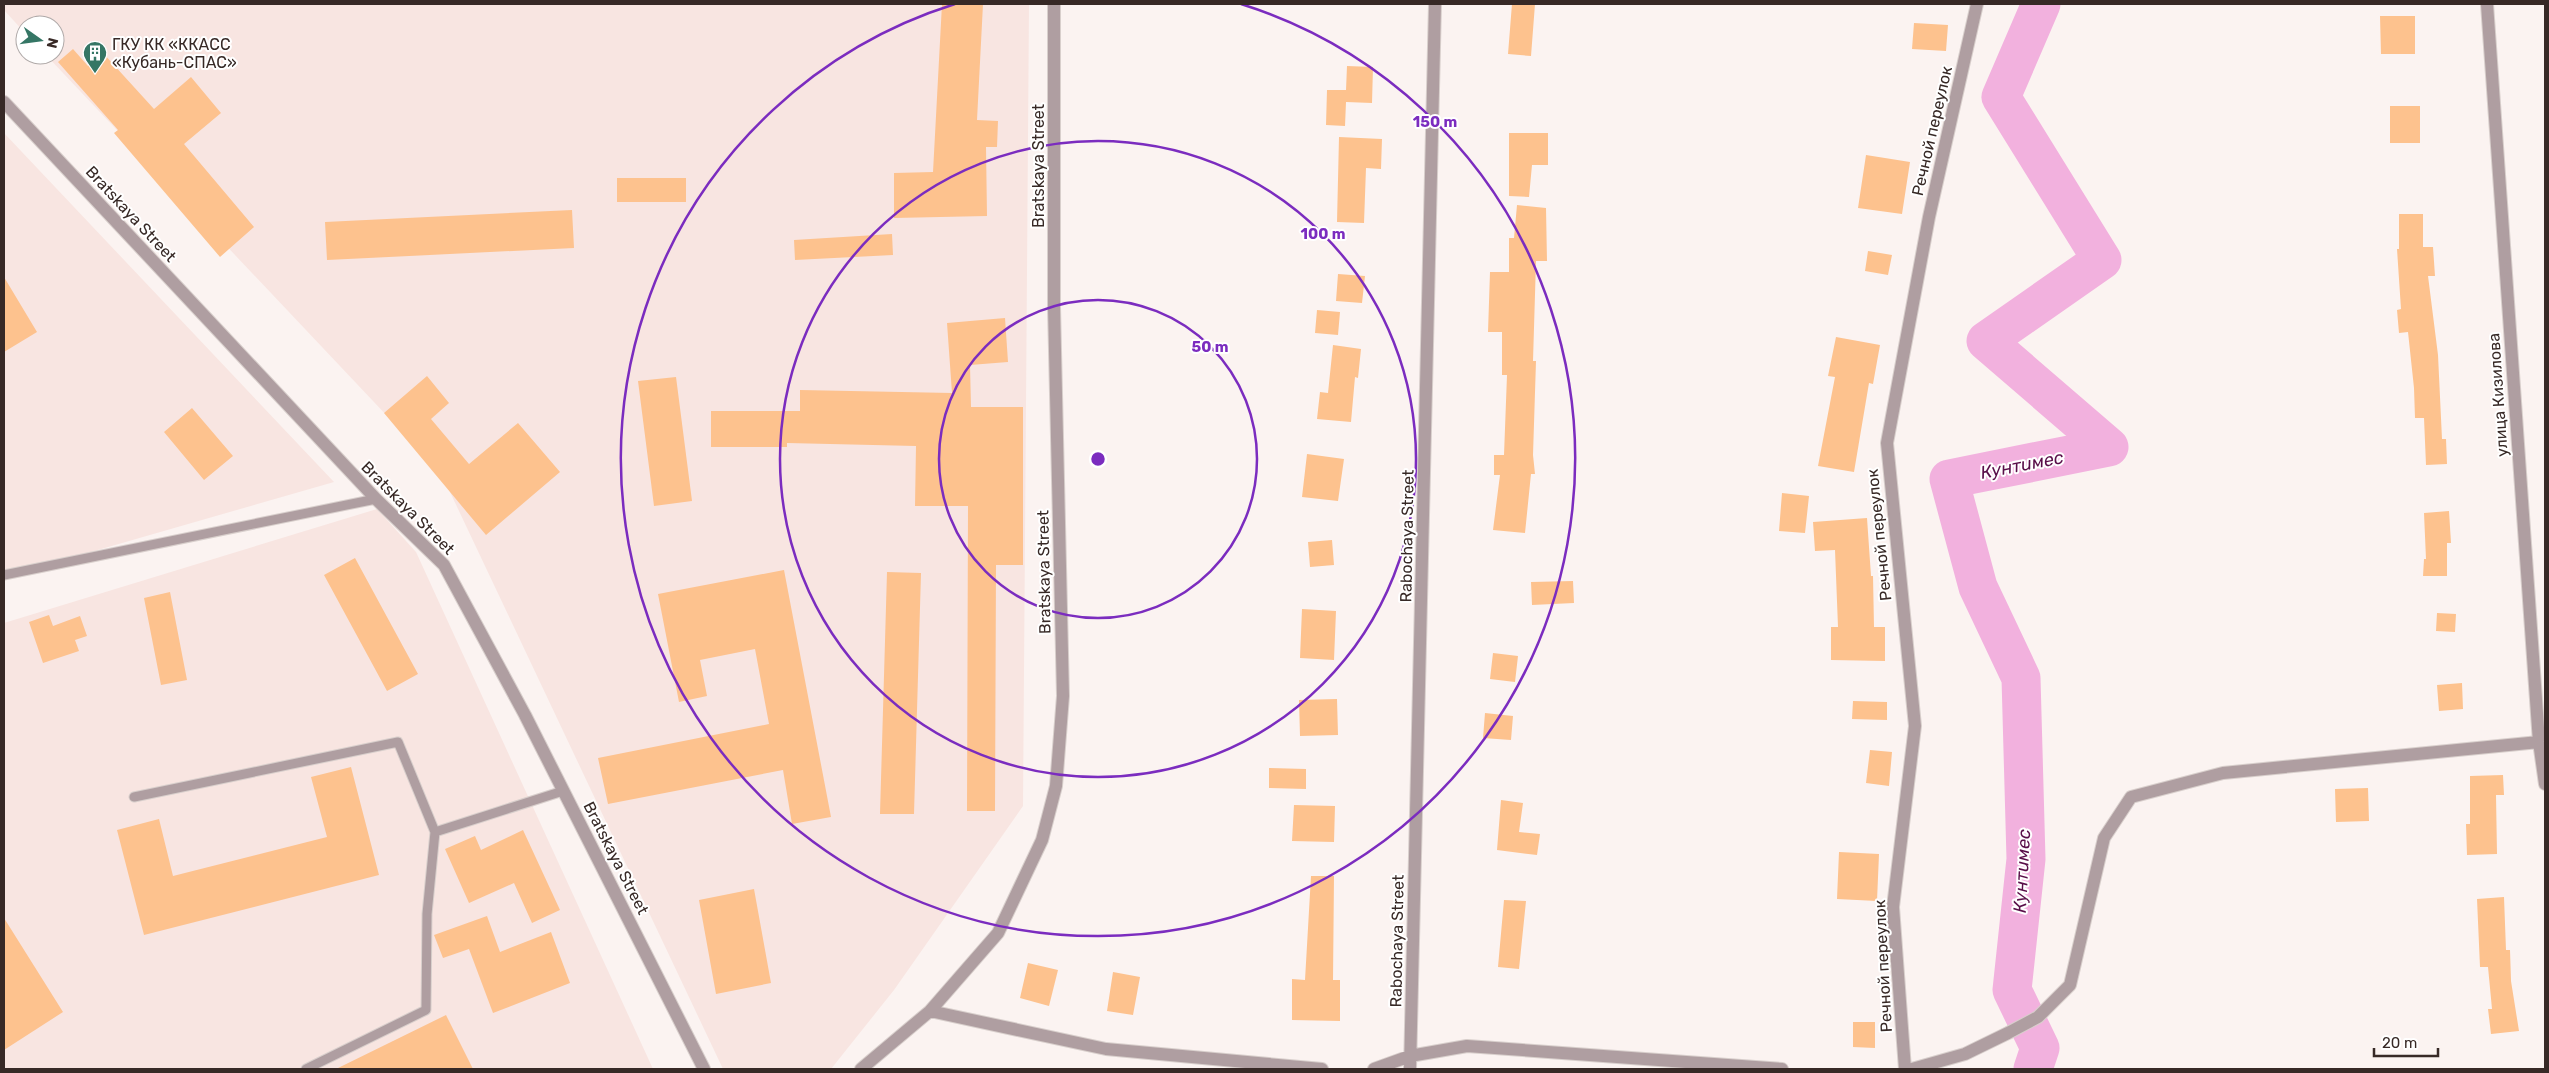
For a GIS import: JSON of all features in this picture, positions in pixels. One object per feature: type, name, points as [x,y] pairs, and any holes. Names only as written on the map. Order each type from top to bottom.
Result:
[{"type":"street","name":"Bratskaya Street","points":[[861,1069],[930,1011],[998,933],[1042,840],[1056,786],[1063,696],[1054,307],[1054,4]]},
{"type":"street","name":"Rabochaya Street","points":[[1410,1069],[1436,4]]},
{"type":"street","name":"Речной переулок","points":[[1906,1069],[1893,907],[1915,726],[1886,443],[1929,217],[1977,4]]},
{"type":"street","name":"улица Кизилова","points":[[2487,4],[2539,742],[2545,784]]},
{"type":"street","name":"Bratskaya Street","points":[[4,102],[376,499],[444,565],[563,791],[704,1069]]},
{"type":"street","points":[[1912,1069],[1964,1054],[2008,1033],[2038,1016],[2070,985],[2104,838],[2131,797],[2223,773],[2539,742]]},
{"type":"street","points":[[930,1011],[1106,1049],[1322,1069]]},
{"type":"street","points":[[1374,1069],[1410,1056],[1467,1046],[1782,1069]]},
{"type":"lane","points":[[4,575],[376,499]]},
{"type":"lane","points":[[134,796],[398,742],[435,832],[427,914],[426,1010],[306,1069]]},
{"type":"lane","points":[[435,832],[563,791]]},
{"type":"shaded area","points":[[4,4],[1029,4],[1023,806],[894,990],[831,1069],[723,1069],[441,473],[55,65],[65,65],[65,15],[15,15],[15,22],[4,10]]},
{"type":"shaded area","points":[[4,133],[334,482],[4,577]]},
{"type":"shaded area","points":[[377,509],[416,552],[653,1069],[4,1069],[4,623]]},
{"type":"building","points":[[942,4],[983,4],[977,120],[998,121],[997,147],[986,147],[987,216],[894,218],[894,173],[933,172]]},
{"type":"building","points":[[1512,4],[1535,4],[1531,56],[1508,54]]},
{"type":"building","points":[[2380,16],[2415,16],[2415,54],[2381,54]]},
{"type":"building","points":[[1914,23],[1948,25],[1946,51],[1912,49]]},
{"type":"building","points":[[73,49],[88,66],[103,53],[154,109],[191,77],[221,113],[184,144],[254,227],[220,257],[114,133],[118,130],[61,65],[65,65],[65,56]]},
{"type":"building","points":[[1347,66],[1373,67],[1372,103],[1346,102],[1345,126],[1326,125],[1327,90],[1346,90]]},
{"type":"building","points":[[2390,106],[2420,106],[2420,143],[2390,143]]},
{"type":"building","points":[[1509,133],[1548,133],[1548,165],[1532,165],[1529,197],[1509,196]]},
{"type":"building","points":[[1339,137],[1382,139],[1381,169],[1366,168],[1364,223],[1337,222]]},
{"type":"building","points":[[1866,155],[1910,162],[1902,214],[1858,208]]},
{"type":"building","points":[[617,178],[686,178],[686,202],[617,202]]},
{"type":"building","points":[[1517,205],[1546,208],[1547,261],[1536,261],[1533,361],[1536,361],[1533,455],[1535,474],[1531,474],[1525,533],[1493,530],[1500,475],[1494,475],[1494,455],[1504,455],[1507,375],[1502,375],[1502,332],[1488,332],[1490,272],[1509,272],[1509,238],[1514,238]]},
{"type":"building","points":[[572,210],[574,248],[327,260],[325,222]]},
{"type":"building","points":[[2399,214],[2423,214],[2423,247],[2433,247],[2435,276],[2428,276],[2438,355],[2442,439],[2446,439],[2447,464],[2426,465],[2424,418],[2415,418],[2408,332],[2399,333],[2397,310],[2401,309],[2397,249],[2399,249]]},
{"type":"building","points":[[892,234],[893,255],[795,260],[794,240]]},
{"type":"building","points":[[1868,251],[1892,255],[1888,275],[1865,271]]},
{"type":"building","points":[[1338,274],[1365,276],[1362,303],[1336,301]]},
{"type":"building","points":[[4,277],[37,332],[4,352]]},
{"type":"building","points":[[1317,310],[1340,312],[1338,335],[1315,333]]},
{"type":"building","points":[[1005,318],[1008,362],[970,365],[971,407],[1023,407],[1023,565],[996,565],[995,811],[967,811],[968,506],[915,506],[916,446],[787,443],[787,447],[711,447],[711,411],[800,411],[800,390],[952,393],[947,323]]},
{"type":"building","points":[[1836,337],[1880,345],[1873,384],[1869,383],[1854,472],[1818,466],[1835,377],[1828,376]]},
{"type":"building","points":[[1333,345],[1361,349],[1358,378],[1355,377],[1351,422],[1317,419],[1320,392],[1328,393]]},
{"type":"building","points":[[427,376],[449,403],[431,419],[469,464],[518,423],[560,472],[486,535],[384,413]]},
{"type":"building","points":[[676,377],[692,501],[654,506],[638,381]]},
{"type":"building","points":[[192,408],[233,456],[204,480],[164,432]]},
{"type":"building","points":[[1307,454],[1344,459],[1338,501],[1302,497]]},
{"type":"building","points":[[1782,493],[1809,496],[1805,533],[1779,531]]},
{"type":"building","points":[[2449,511],[2451,543],[2447,543],[2447,576],[2423,576],[2424,559],[2426,559],[2424,513]]},
{"type":"building","points":[[1867,518],[1871,576],[1873,576],[1874,627],[1885,627],[1885,661],[1831,660],[1831,627],[1838,627],[1835,550],[1815,551],[1813,522]]},
{"type":"building","points":[[1332,540],[1334,565],[1310,567],[1308,542]]},
{"type":"building","points":[[355,558],[418,674],[387,691],[324,575]]},
{"type":"building","points":[[784,570],[831,817],[792,824],[783,770],[608,804],[598,758],[769,724],[755,649],[700,660],[707,696],[679,702],[658,594]]},
{"type":"building","points":[[887,572],[921,573],[914,814],[880,814]]},
{"type":"building","points":[[1573,581],[1574,603],[1532,605],[1531,582]]},
{"type":"building","points":[[170,592],[187,680],[161,685],[144,598]]},
{"type":"building","points":[[1302,609],[1336,611],[1334,660],[1300,658]]},
{"type":"building","points":[[2437,613],[2456,614],[2455,632],[2436,631]]},
{"type":"building","points":[[49,615],[53,626],[80,616],[87,636],[75,640],[79,651],[43,663],[29,622]]},
{"type":"building","points":[[1493,653],[1518,656],[1515,682],[1490,679]]},
{"type":"building","points":[[2462,683],[2463,709],[2439,711],[2437,685]]},
{"type":"building","points":[[1337,699],[1338,735],[1300,736],[1299,700]]},
{"type":"building","points":[[1853,701],[1887,702],[1887,720],[1852,719]]},
{"type":"building","points":[[1485,713],[1513,716],[1511,740],[1483,738]]},
{"type":"building","points":[[1870,750],[1892,752],[1889,786],[1866,783]]},
{"type":"building","points":[[351,767],[379,875],[144,935],[117,830],[159,819],[173,876],[327,837],[311,777]]},
{"type":"building","points":[[1269,768],[1306,769],[1306,789],[1269,788]]},
{"type":"building","points":[[2503,775],[2504,795],[2496,795],[2497,854],[2467,855],[2466,824],[2470,824],[2470,776]]},
{"type":"building","points":[[2368,788],[2369,821],[2336,822],[2335,789]]},
{"type":"building","points":[[1501,800],[1523,803],[1519,832],[1540,834],[1537,855],[1497,850]]},
{"type":"building","points":[[1294,805],[1335,806],[1334,842],[1292,841]]},
{"type":"building","points":[[523,830],[560,910],[532,923],[514,883],[469,903],[445,849],[475,836],[481,850]]},
{"type":"building","points":[[1839,852],[1879,854],[1877,901],[1837,899]]},
{"type":"building","points":[[1311,876],[1334,876],[1333,980],[1340,980],[1340,1021],[1292,1020],[1292,979],[1305,980]]},
{"type":"building","points":[[754,889],[771,983],[716,994],[699,900]]},
{"type":"building","points":[[2504,897],[2506,950],[2510,950],[2511,981],[2519,1031],[2491,1034],[2488,1009],[2492,1009],[2488,967],[2480,967],[2477,899]]},
{"type":"building","points":[[1504,900],[1526,901],[1519,969],[1498,967]]},
{"type":"building","points":[[487,916],[500,952],[551,932],[570,983],[493,1013],[469,949],[443,958],[434,935]]},
{"type":"building","points":[[4,918],[63,1012],[4,1050]]},
{"type":"building","points":[[1028,963],[1058,970],[1049,1006],[1020,998]]},
{"type":"building","points":[[1113,972],[1140,977],[1133,1015],[1107,1011]]},
{"type":"building","points":[[446,1015],[473,1069],[336,1069]]},
{"type":"building","points":[[1853,1022],[1875,1022],[1875,1048],[1853,1047]]},
{"type":"waterway","name":"Кунтимес","points":[[2033,1069],[2040,1048],[2012,990],[2026,859],[2021,678],[1978,587],[1949,479],[2109,447],[1986,341],[2102,260],[2001,97],[2041,4]]},
{"type":"place","name":"ГКУ КК «ККАСС «Кубань-СПАС»","points":[[95,74]]}]
